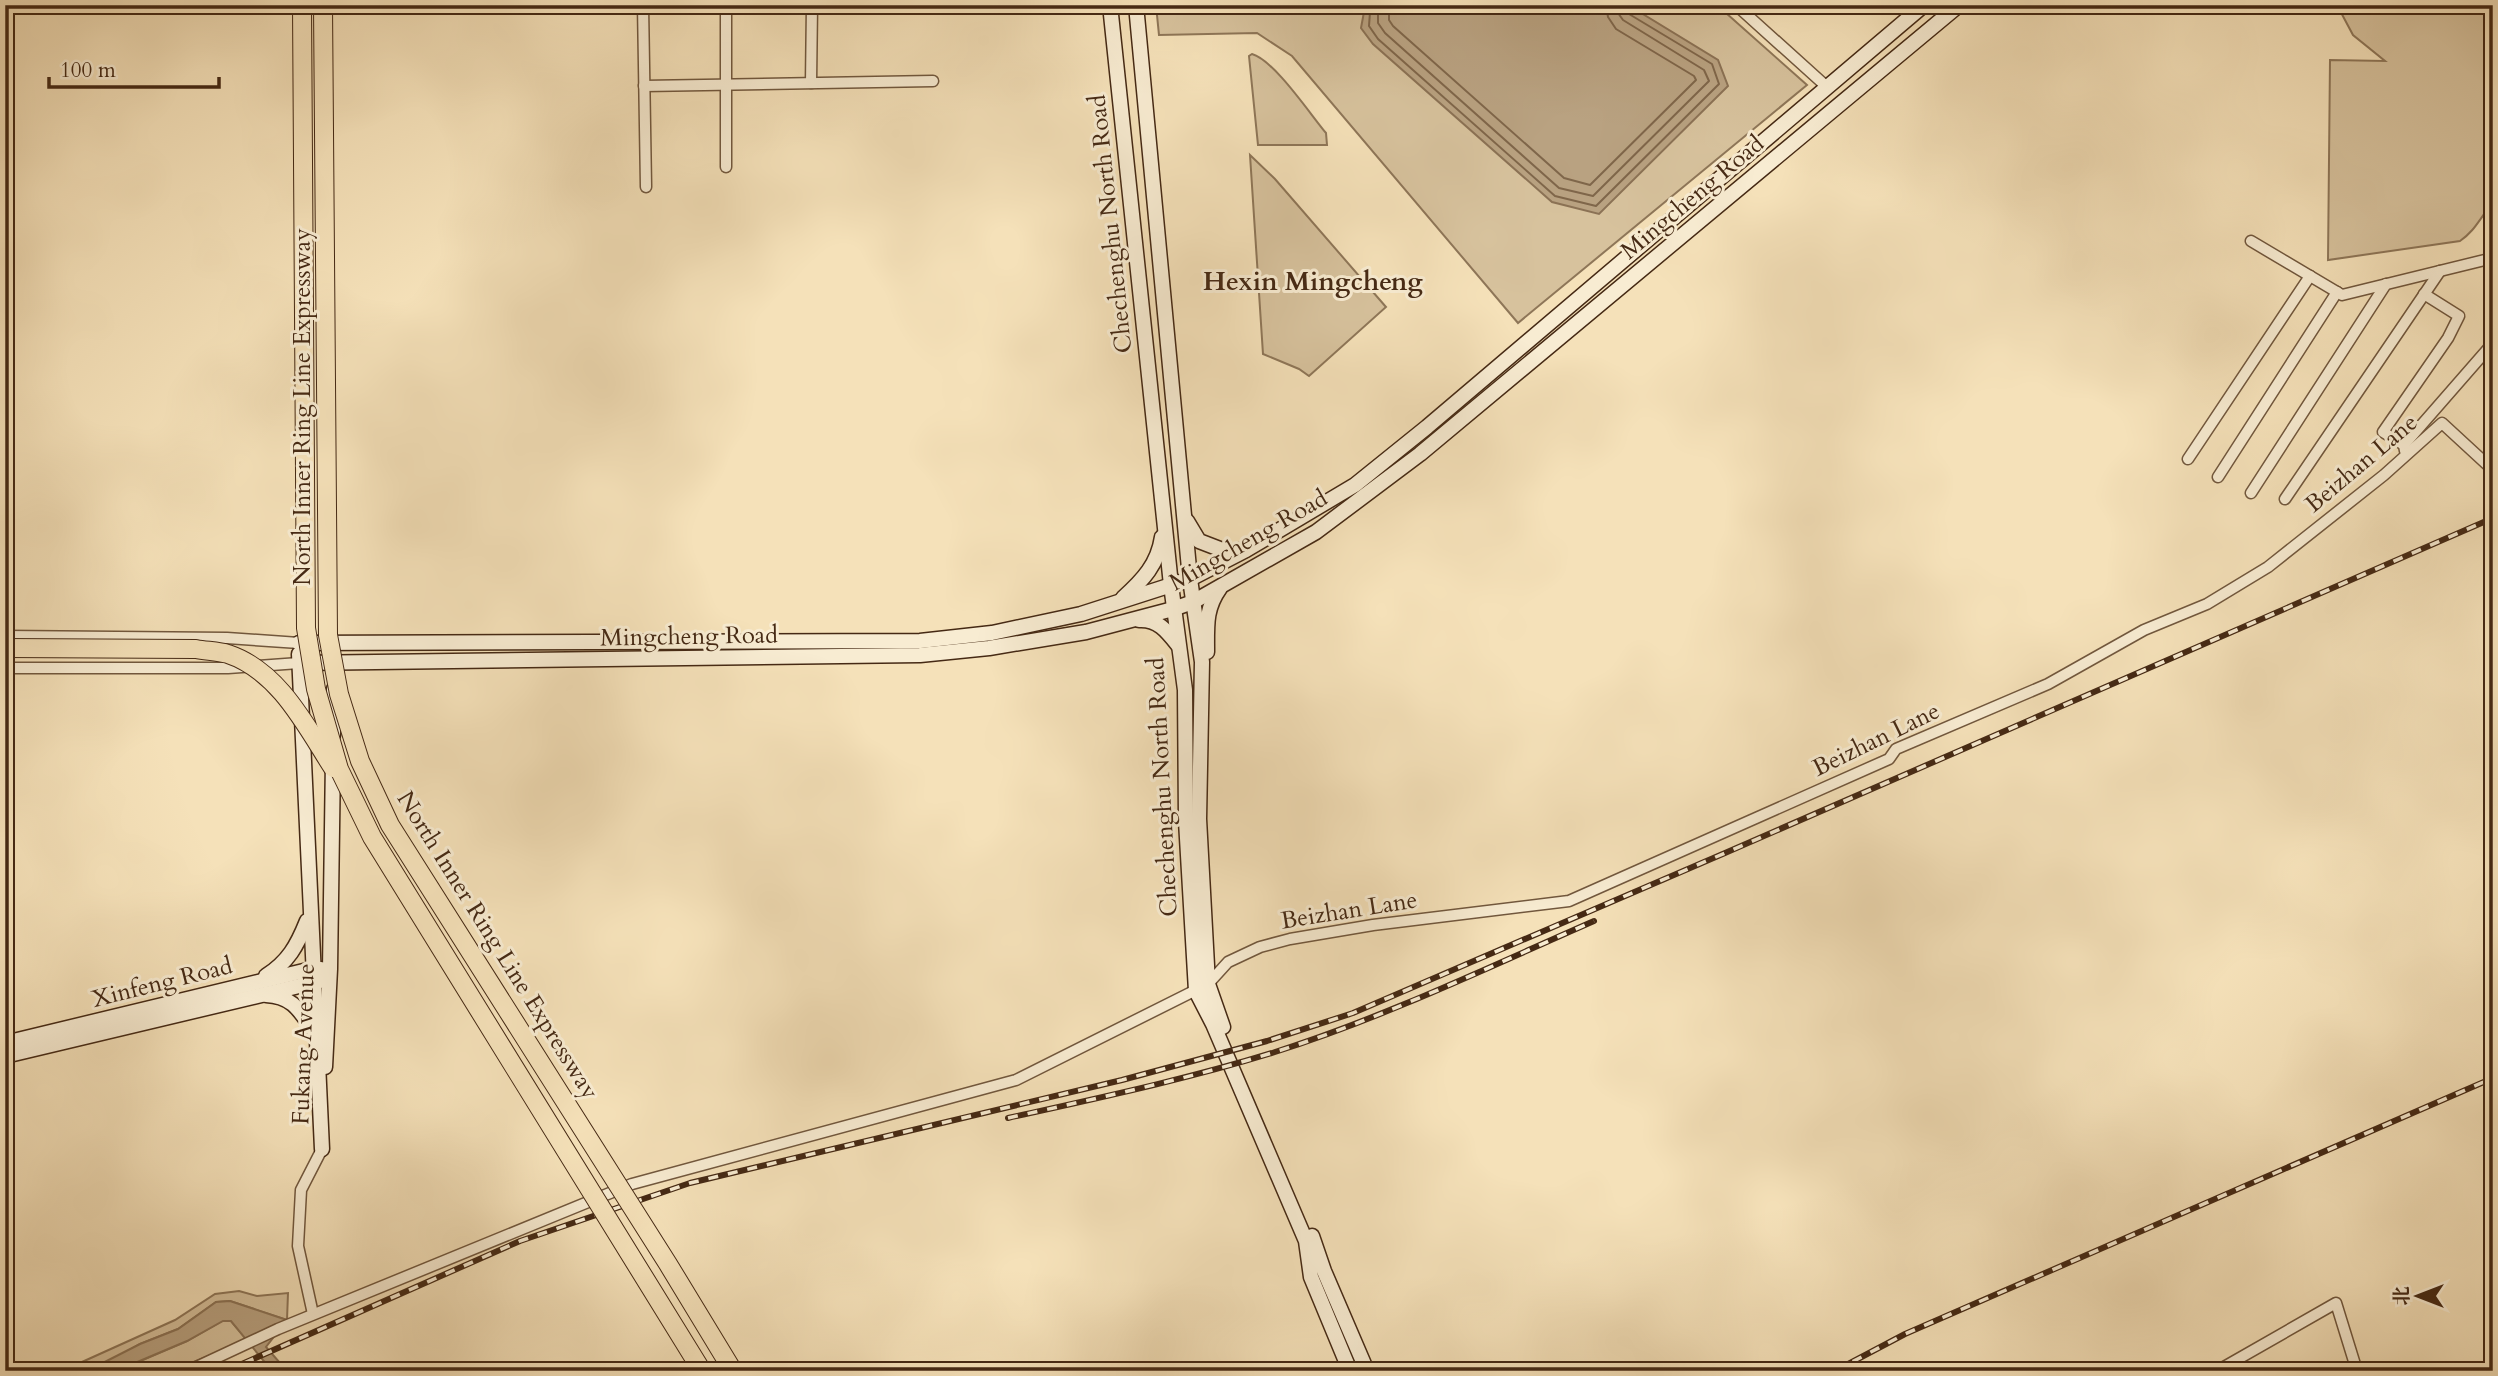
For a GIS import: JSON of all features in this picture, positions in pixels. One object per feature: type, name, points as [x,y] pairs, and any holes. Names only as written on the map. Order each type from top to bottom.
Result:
[{"type":"highway","name":"North Inner Ring Line Expressway","points":[[302,5],[306,628],[316,690],[339,769],[372,837],[702,1371]]},
{"type":"highway","name":"North Inner Ring Line Expressway","points":[[323,5],[328,635],[339,694],[360,761],[390,825],[661,1252],[733,1371]]},
{"type":"highway","points":[[5,648],[196,649],[227,653],[254,666],[275,684],[313,736],[357,806]]},
{"type":"main road","name":"Chechenghu North Road","points":[[1110,5],[1173,609],[1185,690],[1186,821],[1202,987],[1213,1024],[1306,1241],[1311,1277],[1350,1371]]},
{"type":"main road","name":"Chechenghu North Road","points":[[1136,5],[1193,602],[1202,662],[1199,819],[1202,987],[1220,1020],[1367,1371]]},
{"type":"main road","name":"Mingcheng Road","points":[[299,643],[920,641],[992,633],[1081,614],[1191,579],[1247,550],[1355,485],[1437,419],[1924,5]]},
{"type":"main road","name":"Mingcheng Road","points":[[299,663],[920,655],[989,648],[1087,632],[1193,602],[1316,532],[1420,454],[1959,5]]},
{"type":"main road","points":[[1185,517],[1199,541],[1225,551],[1247,550]]},
{"type":"main road","points":[[1119,602],[1146,576],[1160,551],[1164,522]]},
{"type":"main road","name":"Fukang Avenue","points":[[298,551],[299,663],[322,1149]]},
{"type":"main road","name":"Fukang Avenue","points":[[322,1149],[329,975],[334,551]]},
{"type":"main road","points":[[1199,819],[1206,809],[1207,622],[1211,602],[1221,586]]},
{"type":"main road","points":[[1131,620],[1150,620],[1166,629],[1178,645]]},
{"type":"main road","points":[[256,988],[282,965],[297,946],[310,914]]},
{"type":"main road","name":"Xinfeng Road","points":[[5,1043],[312,975],[329,975]]},
{"type":"main road","points":[[256,988],[293,1003],[316,1034]]},
{"type":"main road","name":"Xinfeng Road","points":[[5,1056],[256,988]]},
{"type":"street","points":[[643,5],[646,187]]},
{"type":"street","points":[[726,5],[726,167]]},
{"type":"street","points":[[811,83],[812,5]]},
{"type":"street","points":[[1736,5],[1827,87]]},
{"type":"street","points":[[644,86],[933,81]]},
{"type":"street","points":[[2251,241],[2342,295],[2493,258]]},
{"type":"street","points":[[2285,499],[2440,271]]},
{"type":"street","points":[[2189,459],[2310,276]]},
{"type":"street","points":[[2251,493],[2386,284]]},
{"type":"street","points":[[2218,477],[2337,292]]},
{"type":"street","points":[[2424,294],[2459,316],[2448,338],[2382,432],[2405,450],[2493,343]]},
{"type":"street","name":"Beizhan Lane","points":[[188,1371],[313,1314],[632,1184],[1016,1080],[1202,987],[1228,962],[1260,947],[1290,939],[1373,925],[1569,901],[1889,759],[1896,749],[2048,684],[2144,630],[2207,604],[2267,567],[2405,450],[2442,423],[2493,470]]},
{"type":"street","points":[[5,636],[227,638],[299,643]]},
{"type":"street","points":[[5,668],[228,668],[299,663]]},
{"type":"street","points":[[313,1314],[298,1246],[301,1190],[322,1149]]},
{"type":"street","points":[[2217,1371],[2336,1303],[2357,1371]]},
{"type":"shaded area","points":[[1156,5],[1717,5],[1807,85],[1518,323],[1292,56],[1257,33],[1159,35]]},
{"type":"shaded area","points":[[2337,5],[2493,5],[2493,203],[2460,241],[2328,260],[2330,60],[2385,61],[2353,35]]},
{"type":"shaded area","points":[[1252,54],[1271,66],[1291,89],[1326,133],[1327,145],[1258,145],[1249,56]]},
{"type":"shaded area","points":[[1250,155],[1275,179],[1386,307],[1309,376],[1263,354]]},
{"type":"shaded area","points":[[239,1291],[257,1296],[288,1293],[287,1320],[230,1301],[216,1302],[178,1329],[140,1344],[112,1360],[87,1371],[62,1371],[175,1320],[215,1294]]},
{"type":"shaded area","points":[[222,1321],[231,1321],[247,1340],[172,1371],[117,1371],[187,1341]]},
{"type":"water","points":[[1360,5],[1628,5],[1718,60],[1728,86],[1599,214],[1552,202],[1373,44],[1361,28],[1364,12]]},
{"type":"water","points":[[230,1301],[287,1320],[266,1347],[287,1371],[272,1371],[231,1321],[223,1321],[187,1341],[116,1371],[87,1371],[140,1344],[178,1329],[216,1302]]},
{"type":"railway","points":[[226,1371],[520,1241],[690,1183],[1122,1080],[1267,1041],[1353,1013],[2493,518]]},
{"type":"railway","points":[[1008,1118],[1176,1079],[1275,1052],[1397,1007],[1594,921]]},
{"type":"railway","points":[[1835,1371],[1905,1334],[2493,1078]]},
{"type":"district","name":"Hexin Mingcheng","points":[[1313,281]]}]
